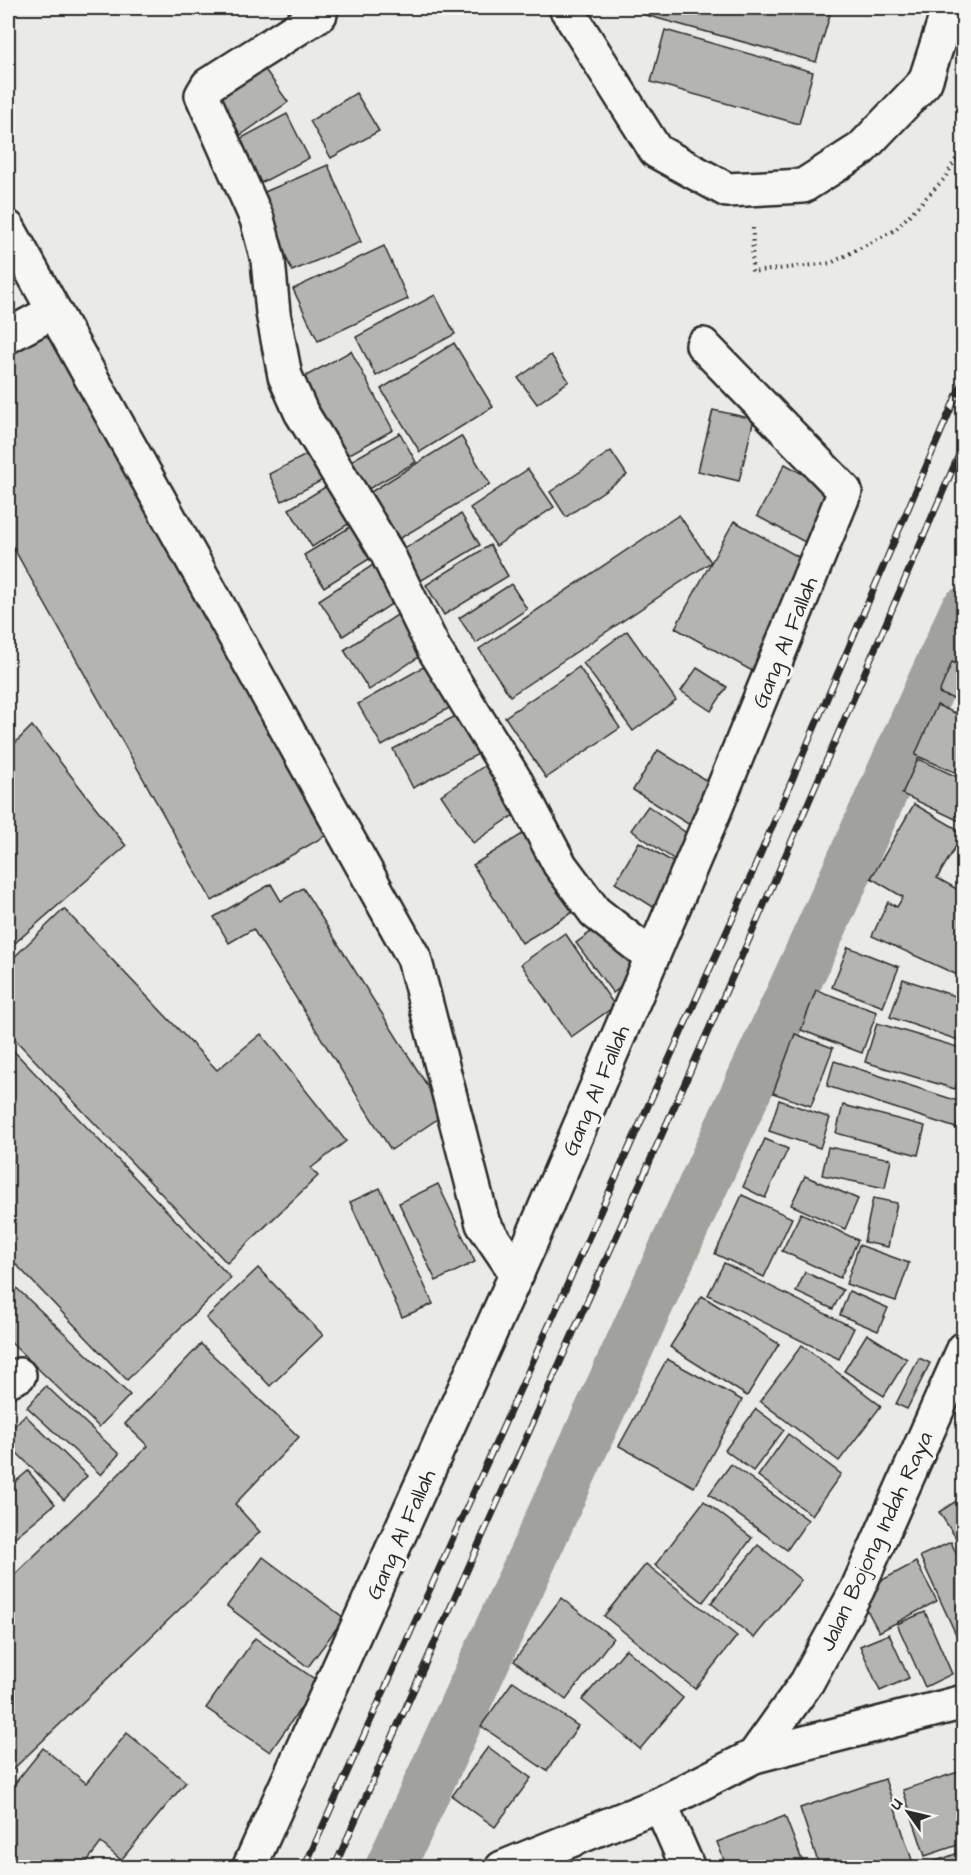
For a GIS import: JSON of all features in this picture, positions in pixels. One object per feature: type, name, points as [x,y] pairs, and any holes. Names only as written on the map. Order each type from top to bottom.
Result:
[{"type":"street","points":[[566,8],[656,151],[727,190],[803,186],[861,149],[925,82],[949,8]]},
{"type":"street","points":[[320,14],[208,85],[202,95],[258,219],[267,260],[273,313],[285,376],[302,412],[387,553],[434,649],[516,782],[560,865],[595,912],[652,957]]},
{"type":"street","points":[[8,228],[414,958],[483,1224],[517,1274]]},
{"type":"street","points":[[8,336],[54,311]]},
{"type":"street","name":"Gang Al Fallah","points":[[249,1868],[517,1274],[713,814],[845,491],[704,345]]},
{"type":"street","name":"Jalan Bojong Indah Raya","points":[[754,1756],[807,1682],[857,1590],[963,1349]]},
{"type":"street","name":"Jalan Bojong Indah Raya","points":[[502,1868],[660,1804],[754,1756],[963,1702]]},
{"type":"street","points":[[660,1804],[688,1868]]},
{"type":"path","points":[[754,189],[752,272],[831,263],[895,230],[945,178],[963,145]]},
{"type":"building","points":[[620,8],[832,8],[816,62]]},
{"type":"building","points":[[665,30],[813,72],[799,124],[651,82]]},
{"type":"building","points":[[257,58],[288,102],[241,135],[210,91]]},
{"type":"building","points":[[356,93],[379,131],[331,158],[310,121]]},
{"type":"building","points":[[287,114],[309,158],[259,184],[236,141]]},
{"type":"building","points":[[328,165],[361,242],[292,271],[260,194]]},
{"type":"building","points":[[384,246],[408,299],[318,341],[293,289]]},
{"type":"building","points":[[435,295],[455,334],[376,376],[356,337]]},
{"type":"building","points":[[42,325],[330,833],[212,901],[8,538],[8,345]]},
{"type":"building","points":[[454,343],[493,407],[420,452],[381,389]]},
{"type":"building","points":[[351,351],[393,430],[339,460],[297,381]]},
{"type":"building","points":[[551,355],[569,381],[537,404],[518,378]]},
{"type":"building","points":[[713,410],[754,419],[739,481],[698,471]]},
{"type":"building","points":[[400,433],[416,462],[356,496],[340,467]]},
{"type":"building","points":[[461,436],[490,484],[389,545],[361,498]]},
{"type":"building","points":[[611,451],[627,475],[566,517],[550,492]]},
{"type":"building","points":[[312,452],[325,479],[282,501],[269,474]]},
{"type":"building","points":[[785,464],[842,496],[814,547],[757,516]]},
{"type":"building","points":[[528,469],[554,507],[496,546],[470,508]]},
{"type":"building","points":[[327,486],[350,523],[312,547],[289,509]]},
{"type":"building","points":[[461,514],[480,545],[417,583],[399,552]]},
{"type":"building","points":[[679,515],[711,562],[510,696],[479,649]]},
{"type":"building","points":[[734,521],[813,565],[754,672],[675,628]]},
{"type":"building","points":[[355,524],[374,556],[324,587],[304,555]]},
{"type":"building","points":[[490,545],[508,576],[444,615],[426,585]]},
{"type":"building","points":[[373,565],[396,601],[343,636],[319,600]]},
{"type":"building","points":[[511,584],[527,609],[476,643],[459,618]]},
{"type":"building","points":[[403,611],[429,650],[369,690],[344,650]]},
{"type":"building","points":[[627,631],[676,700],[633,731],[583,663]]},
{"type":"building","points":[[434,661],[458,703],[382,746],[358,704]]},
{"type":"building","points":[[952,662],[964,667],[964,703],[939,693]]},
{"type":"building","points":[[579,667],[620,728],[546,778],[505,717]]},
{"type":"building","points":[[697,668],[727,687],[711,711],[681,691]]},
{"type":"building","points":[[937,705],[964,717],[964,776],[915,755]]},
{"type":"building","points":[[467,710],[486,750],[413,788],[393,749]]},
{"type":"building","points":[[32,726],[126,846],[8,949],[8,750]]},
{"type":"building","points":[[658,750],[718,788],[693,827],[633,790]]},
{"type":"building","points":[[496,758],[527,806],[473,843],[441,795]]},
{"type":"building","points":[[918,759],[964,780],[964,823],[902,794]]},
{"type":"building","points":[[914,804],[964,833],[937,878],[964,893],[964,978],[872,936],[888,902],[897,907],[903,897],[871,878]]},
{"type":"building","points":[[648,806],[692,837],[675,860],[631,830]]},
{"type":"building","points":[[524,833],[573,912],[522,943],[473,865]]},
{"type":"building","points":[[639,842],[683,868],[658,910],[615,883]]},
{"type":"building","points":[[271,884],[281,901],[303,888],[445,1114],[391,1150],[253,929],[229,943],[214,917]]},
{"type":"building","points":[[64,909],[217,1070],[261,1034],[346,1141],[311,1168],[318,1176],[227,1263],[8,1032],[8,963]]},
{"type":"building","points":[[603,923],[640,973],[613,993],[576,943]]},
{"type":"building","points":[[565,933],[615,1006],[571,1037],[521,964]]},
{"type":"building","points":[[848,947],[899,967],[883,1007],[832,987]]},
{"type":"building","points":[[903,979],[964,999],[964,1042],[890,1017]]},
{"type":"building","points":[[816,990],[877,1012],[862,1053],[801,1030]]},
{"type":"building","points":[[877,1023],[964,1049],[964,1060],[955,1089],[865,1062]]},
{"type":"building","points":[[795,1034],[833,1048],[811,1106],[773,1093]]},
{"type":"building","points":[[8,1045],[231,1278],[127,1380],[8,1256]]},
{"type":"building","points":[[834,1061],[964,1103],[956,1128],[827,1086]]},
{"type":"building","points":[[779,1100],[830,1118],[820,1148],[769,1131]]},
{"type":"building","points":[[843,1105],[925,1126],[918,1155],[836,1133]]},
{"type":"building","points":[[765,1139],[788,1149],[765,1198],[743,1187]]},
{"type":"building","points":[[828,1147],[891,1159],[885,1188],[822,1175]]},
{"type":"building","points":[[805,1176],[858,1199],[845,1229],[791,1205]]},
{"type":"building","points":[[438,1184],[475,1262],[436,1281],[399,1203]]},
{"type":"building","points":[[380,1188],[433,1304],[402,1317],[350,1202]]},
{"type":"building","points":[[742,1195],[792,1218],[764,1277],[715,1254]]},
{"type":"building","points":[[873,1198],[897,1203],[888,1247],[864,1242]]},
{"type":"building","points":[[801,1213],[858,1240],[840,1278],[782,1251]]},
{"type":"building","points":[[859,1245],[909,1263],[896,1301],[846,1284]]},
{"type":"building","points":[[724,1263],[854,1328],[839,1359],[708,1295]]},
{"type":"building","points":[[258,1268],[323,1335],[270,1386],[206,1318]]},
{"type":"building","points":[[805,1272],[843,1290],[833,1309],[796,1292]]},
{"type":"building","points":[[8,1280],[130,1395],[99,1427],[8,1340]]},
{"type":"building","points":[[849,1291],[888,1308],[878,1331],[840,1315]]},
{"type":"building","points":[[702,1296],[779,1344],[747,1396],[670,1347]]},
{"type":"building","points":[[867,1334],[907,1359],[884,1396],[844,1371]]},
{"type":"building","points":[[201,1344],[299,1437],[235,1504],[260,1532],[8,1774],[8,1581],[148,1446],[125,1424]]},
{"type":"building","points":[[802,1345],[881,1406],[839,1461],[760,1401]]},
{"type":"building","points":[[919,1358],[930,1363],[907,1409],[896,1404]]},
{"type":"building","points":[[667,1359],[742,1400],[694,1487],[619,1446]]},
{"type":"building","points":[[46,1386],[119,1454],[101,1475],[27,1407]]},
{"type":"building","points":[[756,1409],[784,1430],[753,1471],[725,1450]]},
{"type":"building","points":[[25,1415],[87,1476],[64,1500],[8,1444],[8,1432]]},
{"type":"building","points":[[788,1434],[841,1474],[812,1515],[758,1476]]},
{"type":"building","points":[[731,1464],[808,1520],[787,1550],[709,1494]]},
{"type":"building","points":[[28,1471],[55,1504],[8,1543],[8,1488]]},
{"type":"building","points":[[964,1496],[964,1550],[939,1512]]},
{"type":"building","points":[[704,1501],[752,1538],[703,1602],[655,1565]]},
{"type":"building","points":[[951,1542],[964,1571],[964,1652],[920,1556]]},
{"type":"building","points":[[758,1545],[801,1580],[754,1638],[711,1603]]},
{"type":"building","points":[[263,1557],[344,1618],[308,1667],[227,1606]]},
{"type":"building","points":[[916,1562],[937,1601],[879,1632],[858,1593]]},
{"type":"building","points":[[646,1564],[737,1636],[695,1689],[604,1616]]},
{"type":"building","points":[[561,1598],[613,1638],[566,1700],[514,1661]]},
{"type":"building","points":[[925,1612],[952,1674],[925,1687],[897,1624]]},
{"type":"building","points":[[889,1634],[909,1678],[880,1691],[860,1646]]},
{"type":"building","points":[[255,1638],[319,1682],[270,1752],[206,1708]]},
{"type":"building","points":[[626,1649],[683,1698],[640,1749],[582,1700]]},
{"type":"building","points":[[513,1681],[578,1726],[547,1771],[481,1726]]},
{"type":"building","points":[[127,1733],[186,1782],[121,1860],[101,1843],[82,1868],[8,1868],[8,1792],[43,1748],[86,1783]]},
{"type":"building","points":[[488,1747],[531,1778],[495,1827],[452,1796]]},
{"type":"building","points":[[964,1770],[964,1843],[925,1856],[903,1790]]},
{"type":"building","points":[[885,1779],[912,1860],[889,1868],[820,1868],[800,1808]]},
{"type":"building","points":[[785,1816],[805,1868],[727,1868],[717,1842]]},
{"type":"building","points":[[964,1851],[964,1868],[935,1868],[933,1862]]},
{"type":"waterway","points":[[390,1868],[964,612]]},
{"type":"railway","points":[[304,1868],[736,911],[964,378]]},
{"type":"railway","points":[[334,1868],[751,935],[964,443]]}]
